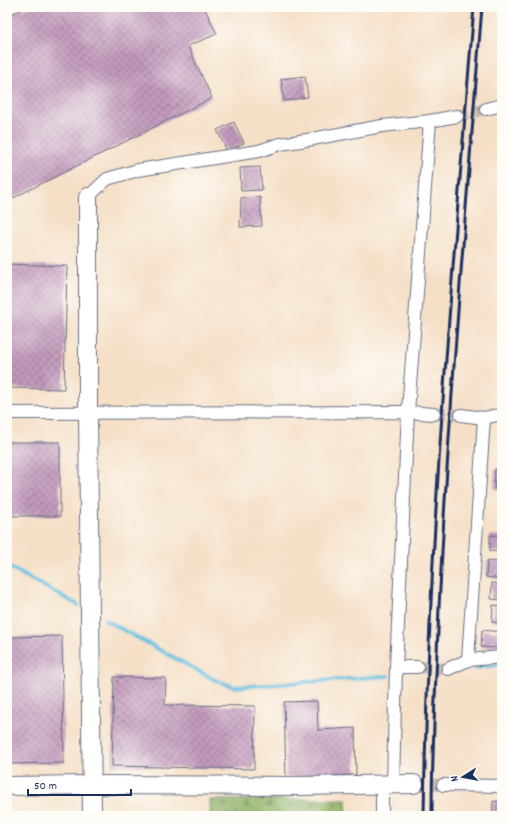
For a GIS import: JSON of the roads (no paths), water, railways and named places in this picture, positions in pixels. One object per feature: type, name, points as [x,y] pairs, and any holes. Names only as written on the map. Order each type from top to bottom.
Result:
[{"type":"street","points":[[486,109],[502,105]]},
{"type":"street","points":[[92,816],[88,413],[88,197],[107,179],[138,170],[259,151],[280,144],[382,126],[430,121],[457,116]]},
{"type":"street","points":[[382,816],[388,784],[396,667],[408,412],[430,121]]},
{"type":"street","points":[[7,413],[408,412],[434,414]]},
{"type":"street","points":[[461,415],[484,418],[502,414]]},
{"type":"street","points":[[468,660],[484,418]]},
{"type":"street","points":[[448,669],[468,660],[502,657]]},
{"type":"street","points":[[396,667],[418,667]]},
{"type":"street","points":[[7,786],[299,786],[414,784]]},
{"type":"street","points":[[443,785],[502,786]]},
{"type":"waterway","points":[[7,566],[78,605]]},
{"type":"waterway","points":[[105,620],[217,681],[235,687],[388,676]]},
{"type":"waterway","points":[[475,668],[502,664]]},
{"type":"tunnel","points":[[457,116],[486,109]]},
{"type":"tunnel","points":[[434,414],[461,415]]},
{"type":"tunnel","points":[[418,667],[448,669]]},
{"type":"tunnel","points":[[414,784],[443,785]]},
{"type":"railway","points":[[424,816],[430,614],[442,411],[474,7]]},
{"type":"railway","points":[[432,816],[435,686],[448,458],[458,308],[482,7]]}]
